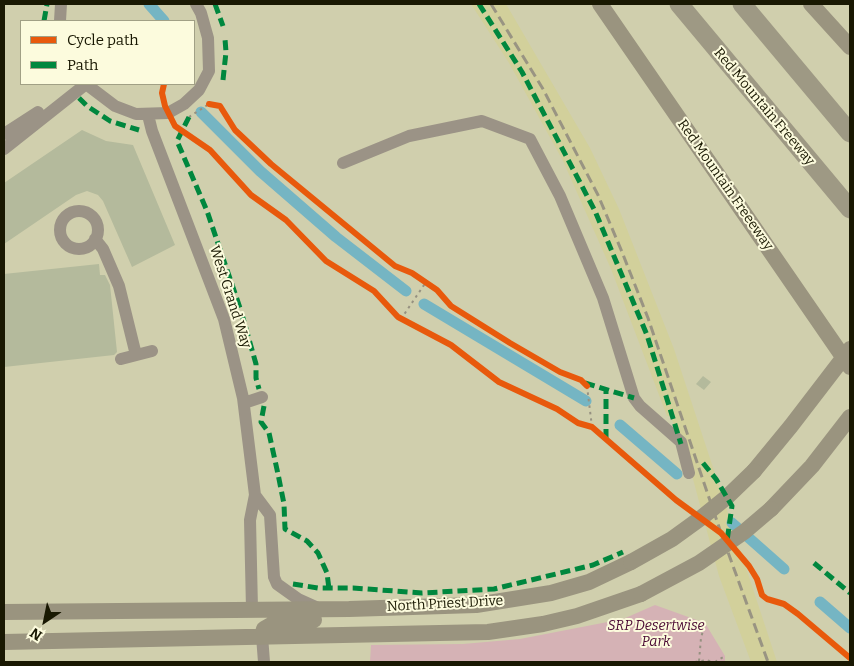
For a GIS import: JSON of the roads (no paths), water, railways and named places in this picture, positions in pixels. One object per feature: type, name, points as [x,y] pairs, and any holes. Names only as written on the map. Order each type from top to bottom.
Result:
[{"type":"highway","name":"Red Mountain Freeway","points":[[679,4],[850,209]]},
{"type":"highway","points":[[742,4],[850,133]]},
{"type":"highway","points":[[818,172],[850,219]]},
{"type":"main road","name":"Red Mountain Freeeway","points":[[600,4],[848,358]]},
{"type":"main road","points":[[811,4],[850,47]]},
{"type":"main road","name":"North Priest Drive","points":[[4,612],[349,609],[476,605],[512,600],[589,582],[631,562],[672,539],[727,497],[754,471],[848,358]]},
{"type":"main road","name":"North Priest Drive","points":[[4,642],[461,633],[506,630],[577,616],[641,594],[683,573],[715,553],[771,509],[812,466],[850,417]]},
{"type":"main road","points":[[262,636],[264,628],[278,621],[323,620],[349,609]]},
{"type":"street","points":[[60,20],[61,4]]},
{"type":"street","points":[[87,85],[115,106],[148,115],[168,113],[190,100],[199,90],[209,70],[210,58],[205,26],[196,4]]},
{"type":"street","points":[[4,134],[25,121],[72,85]]},
{"type":"street","points":[[4,149],[85,85]]},
{"type":"street","name":"West Grand Way","points":[[148,115],[152,131],[224,319],[244,403],[255,495],[250,520],[252,609]]},
{"type":"street","points":[[342,163],[409,136],[482,121],[530,139],[560,196],[603,298],[634,398],[640,406],[681,442],[689,472]]},
{"type":"street","points":[[95,240],[103,249],[136,355]]},
{"type":"street","points":[[121,359],[152,351]]},
{"type":"street","points":[[244,403],[262,398]]},
{"type":"street","points":[[255,495],[270,515],[274,577],[277,584],[298,599],[320,609]]},
{"type":"street","points":[[262,636],[264,662]]},
{"type":"waterway","points":[[149,4],[163,20]]},
{"type":"waterway","points":[[201,112],[260,171],[336,237],[406,291]]},
{"type":"waterway","points":[[424,304],[586,401]]},
{"type":"waterway","points":[[620,425],[677,474]]},
{"type":"waterway","points":[[732,523],[784,569]]},
{"type":"waterway","points":[[820,602],[850,628]]},
{"type":"railway","points":[[491,4],[543,89],[598,195],[622,252],[648,318],[721,533],[768,662]]},
{"type":"park label","name":"SRP Desertwise Park","points":[[656,634]]}]
